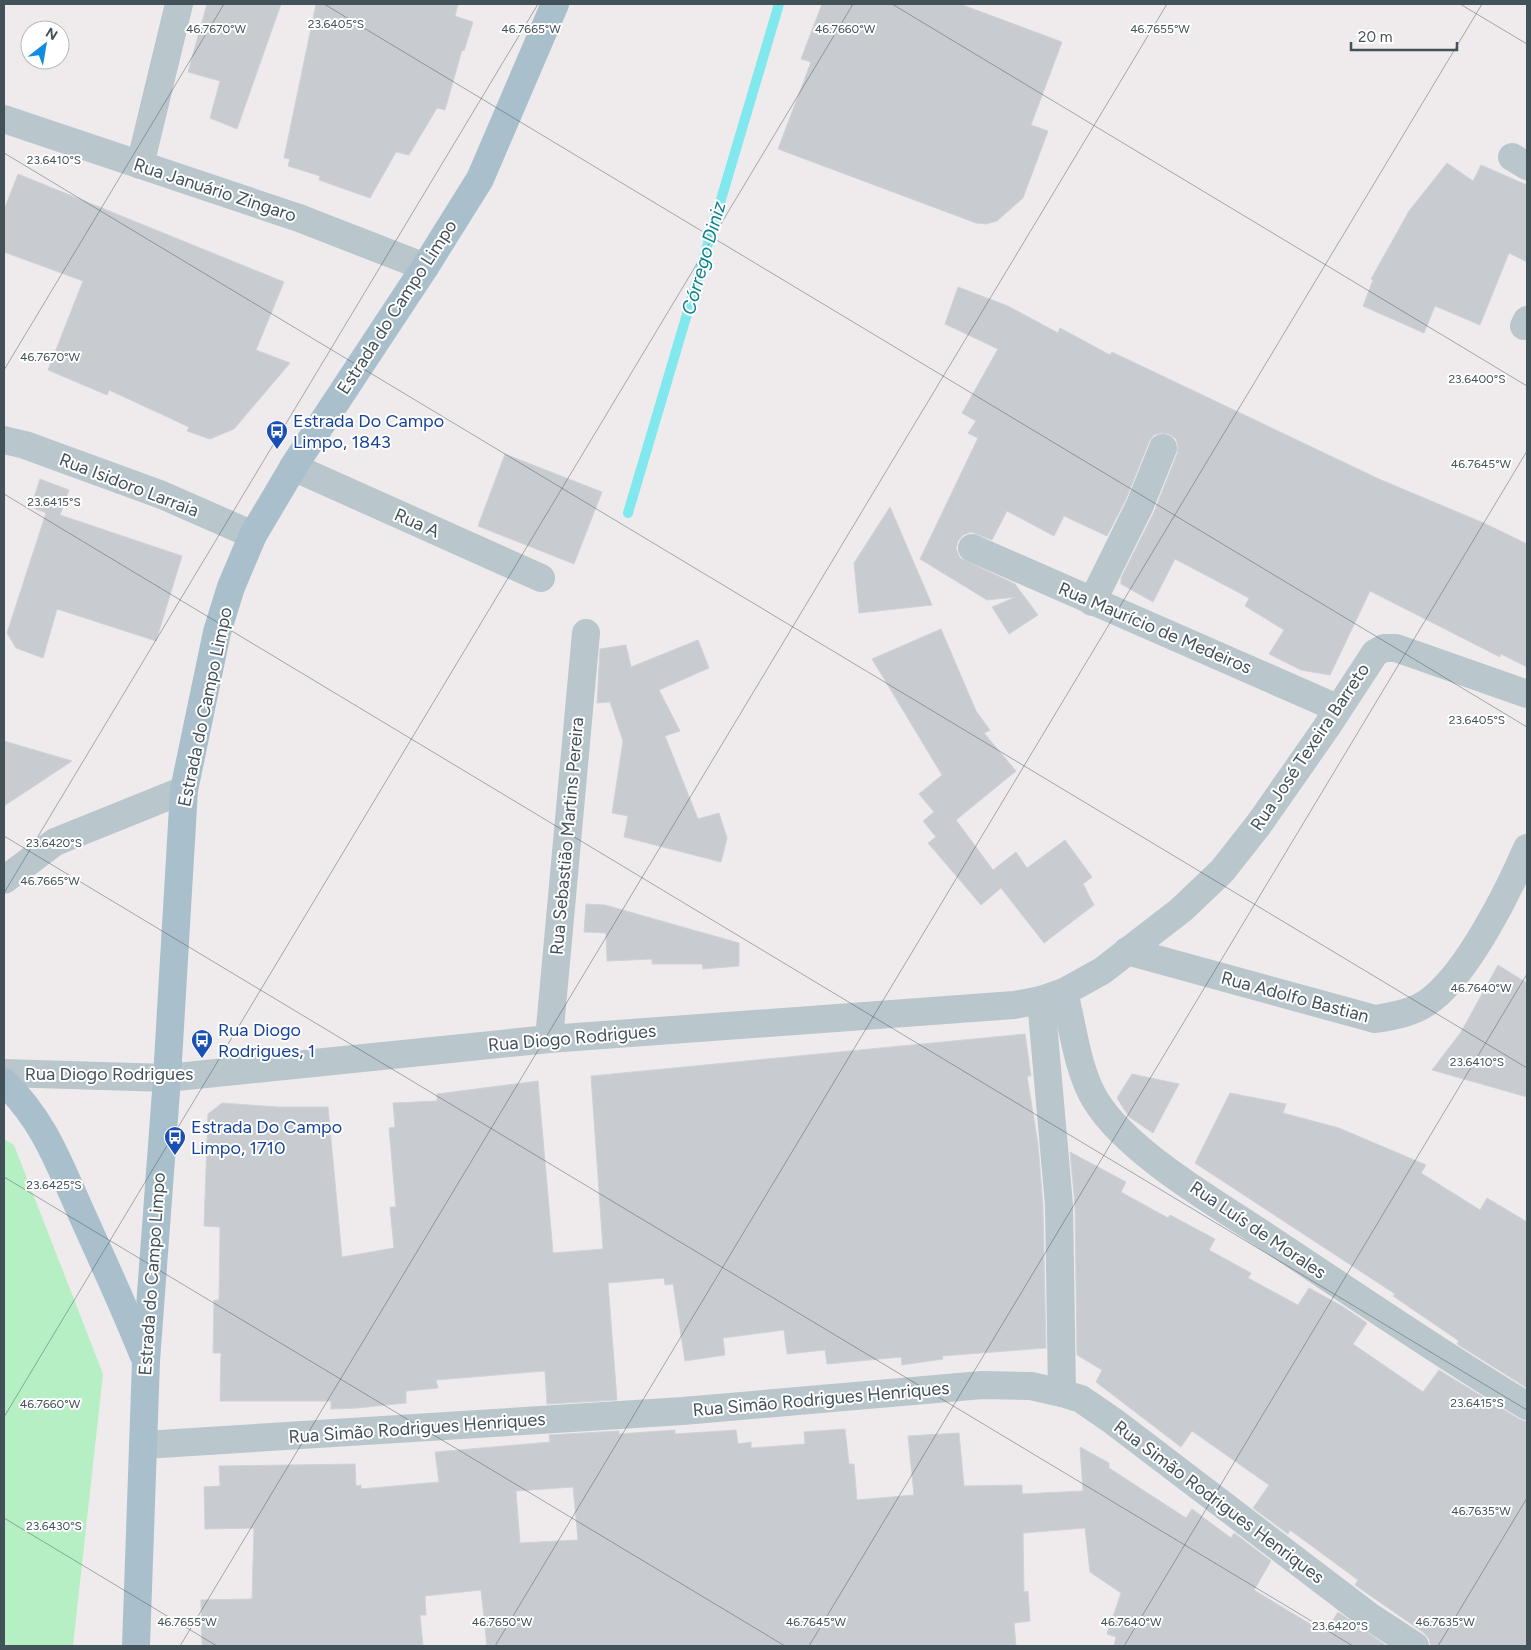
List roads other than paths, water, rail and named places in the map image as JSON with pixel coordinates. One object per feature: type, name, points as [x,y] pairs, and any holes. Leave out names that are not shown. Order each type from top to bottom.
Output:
[{"type":"main road","name":"Estrada do Campo Limpo","points":[[136,1646],[146,1360],[167,1078],[184,790],[217,632],[230,587],[253,535],[293,467],[480,179],[548,10]]},
{"type":"main road","points":[[4,1082],[28,1107],[59,1159],[120,1295],[146,1360]]},
{"type":"street","points":[[140,165],[179,4]]},
{"type":"street","name":"Rua Januário Zingaro","points":[[4,119],[299,218],[424,267]]},
{"type":"street","name":"Rua Isidoro Larraia","points":[[4,440],[25,445],[162,495],[253,535]]},
{"type":"street","points":[[1092,602],[1140,505],[1163,448]]},
{"type":"street","name":"Rua A","points":[[293,467],[541,578]]},
{"type":"street","name":"Rua Maurício de Medeiros","points":[[972,548],[1337,708]]},
{"type":"street","name":"Rua Sebastião Martins Pereira","points":[[549,1039],[586,632]]},
{"type":"street","name":"Rua José Texeira Barreto","points":[[1127,951],[1181,910],[1222,871],[1259,824],[1326,728],[1369,660],[1384,648],[1396,648],[1527,694]]},
{"type":"street","points":[[4,880],[55,842],[184,790]]},
{"type":"street","name":"Rua Adolfo Bastian","points":[[1127,951],[1375,1019],[1403,1014],[1431,1000],[1456,977],[1518,897],[1527,848]]},
{"type":"street","name":"Rua Diogo Rodrigues","points":[[4,1073],[167,1078],[549,1039],[1014,1005],[1053,996],[1102,971],[1127,951]]},
{"type":"street","points":[[1053,996],[1062,1393]]},
{"type":"street","name":"Rua Luís de Morales","points":[[1053,996],[1096,1101],[1121,1131],[1168,1171],[1472,1373],[1527,1406]]},
{"type":"street","name":"Rua Simão Rodrigues Henriques","points":[[144,1445],[683,1411],[982,1385],[1031,1386],[1062,1393],[1081,1400],[1113,1421],[1369,1616],[1415,1646]]},
{"type":"waterway","name":"Córrego Diniz","points":[[628,513],[779,4]]},
{"type":"place","name":"Estrada Do Campo Limpo, 1843","points":[[277,450]]},
{"type":"place","name":"Rua Diogo Rodrigues, 1","points":[[202,1059]]},
{"type":"place","name":"Estrada Do Campo Limpo, 1710","points":[[175,1156]]}]
